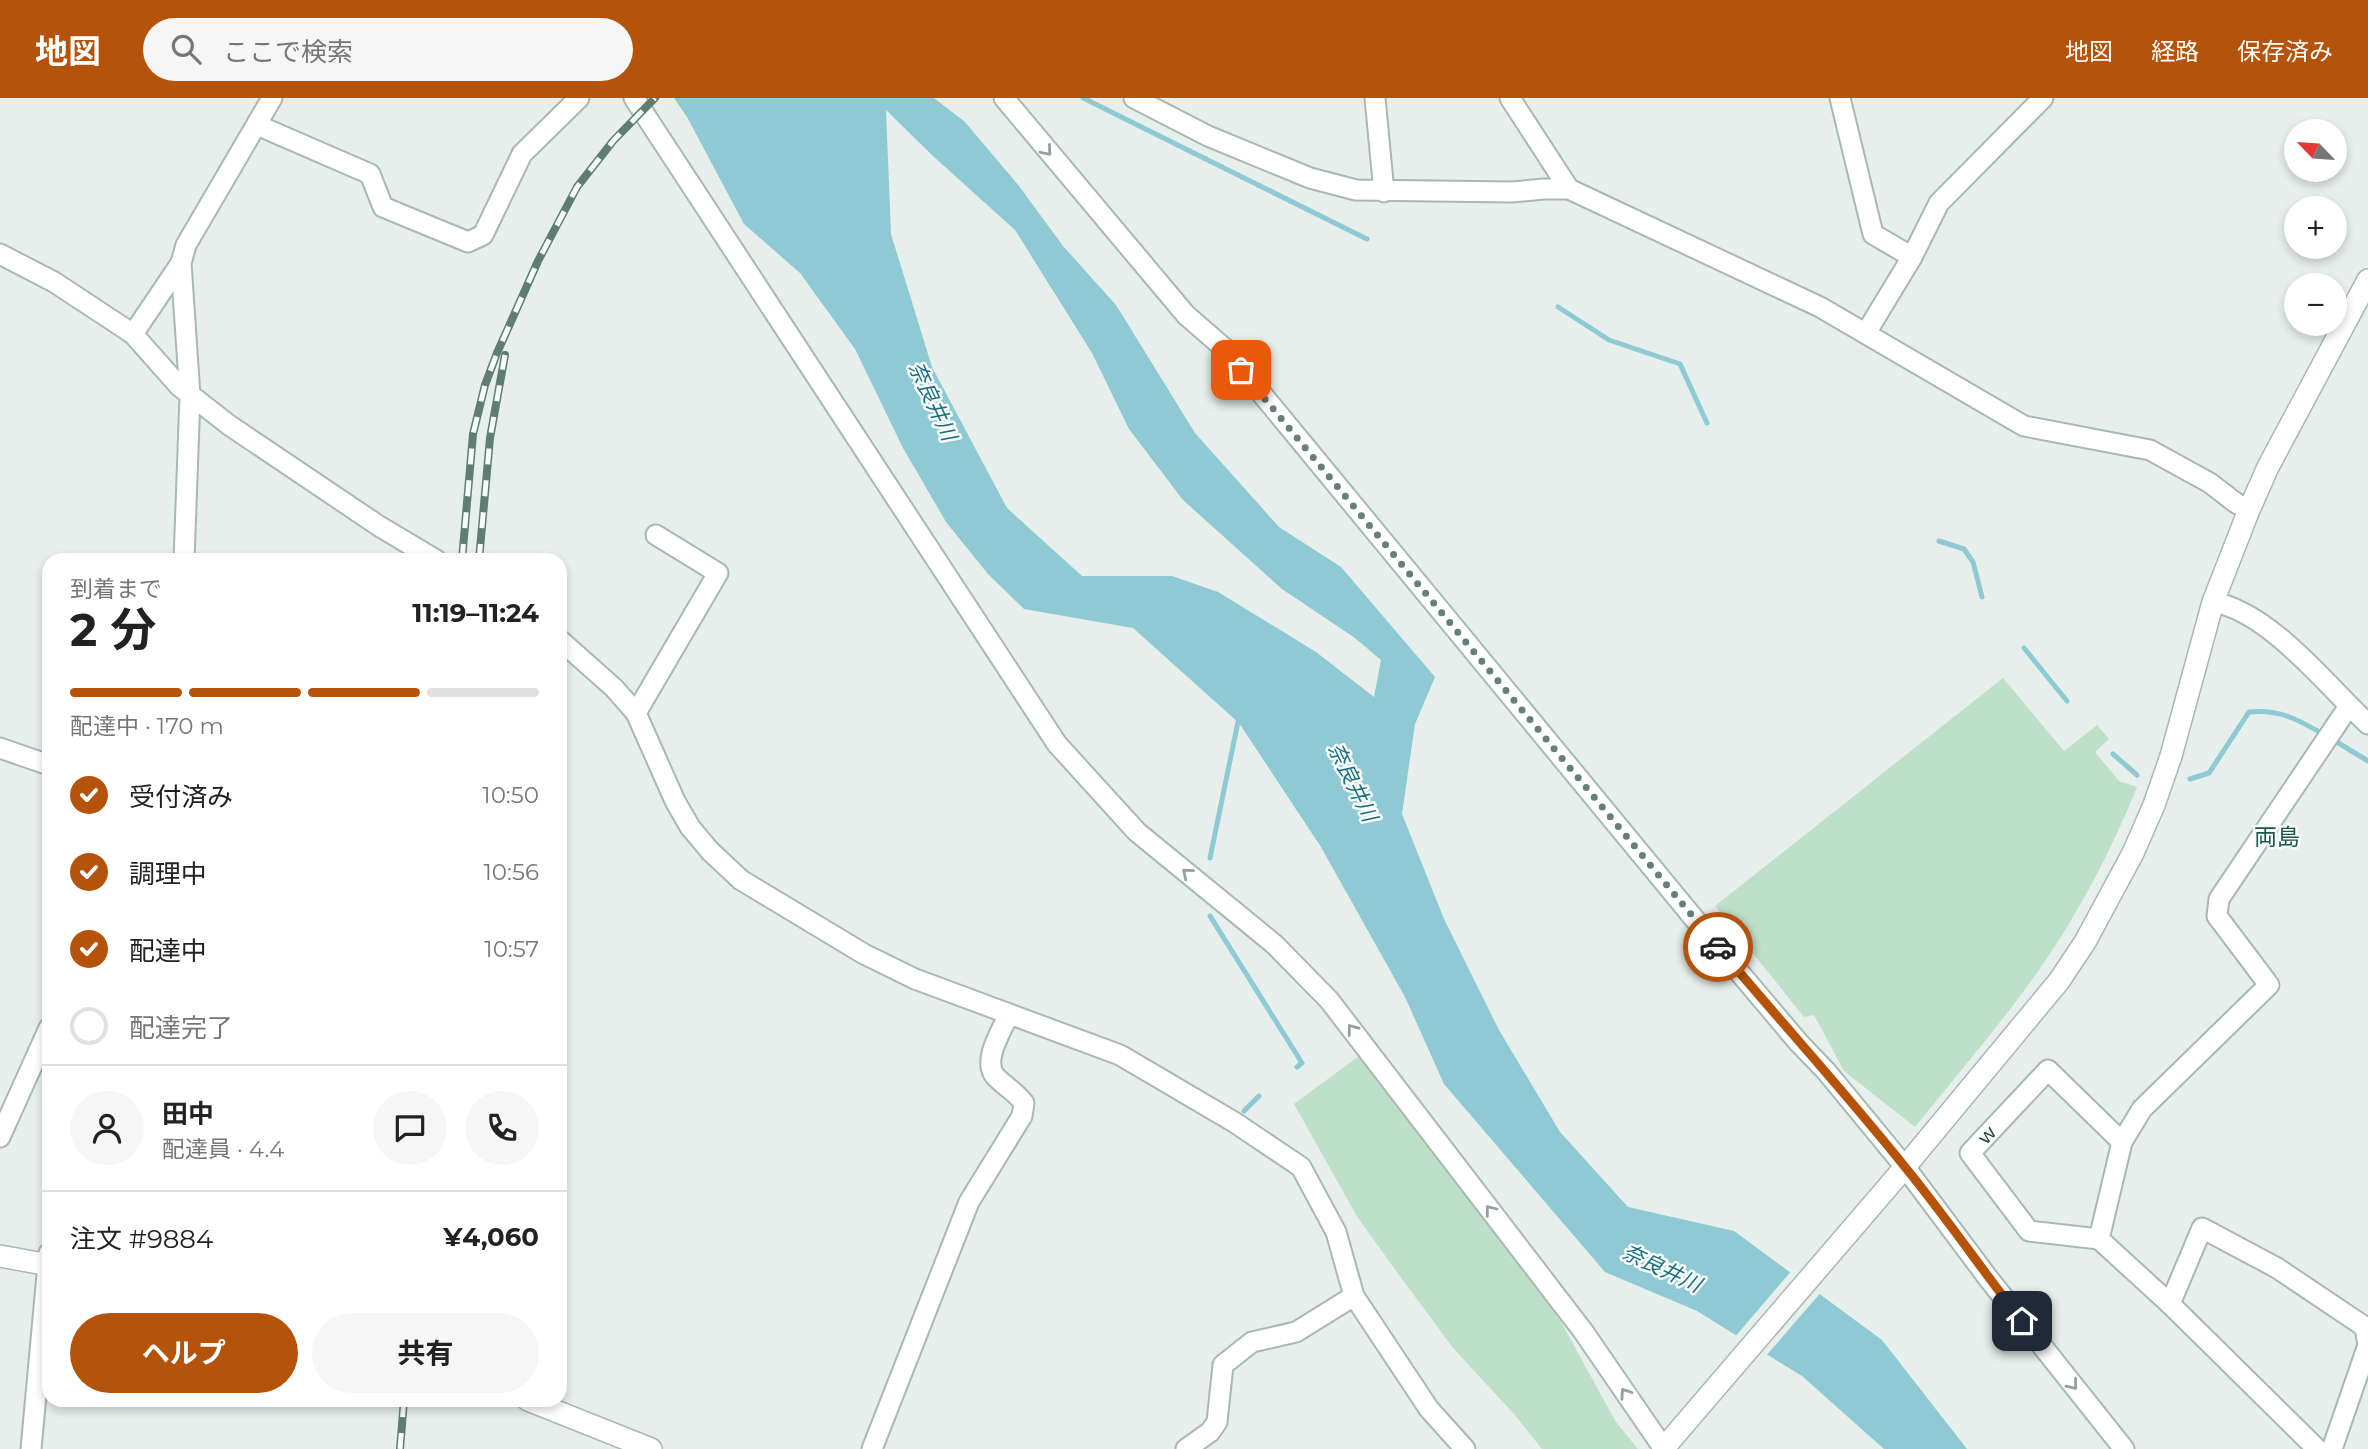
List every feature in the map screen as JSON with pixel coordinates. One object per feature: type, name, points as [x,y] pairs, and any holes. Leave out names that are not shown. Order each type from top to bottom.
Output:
[{"type":"street","points":[[184,553],[190,396],[181,263],[186,244],[272,98]]},
{"type":"street","points":[[257,125],[370,174],[383,207],[468,242],[483,235],[522,154],[579,98]]},
{"type":"street","points":[[634,98],[1057,744],[1137,832],[1274,944],[1329,1000],[1583,1331],[1664,1447],[1901,1171],[2059,981],[2085,942],[2110,898],[2154,804],[2171,756],[2213,602],[2249,510],[2268,467],[2368,280]]},
{"type":"street","points":[[1004,98],[1186,315],[1224,348],[1698,922],[1799,1043],[1826,1071],[1901,1171],[2124,1449]]},
{"type":"street","points":[[1134,98],[1208,136],[1310,178],[1356,190],[1569,190],[1820,307],[2024,426],[2150,450],[2210,483],[2249,510]]},
{"type":"street","points":[[1375,98],[1384,192]]},
{"type":"street","points":[[1510,98],[1569,190]]},
{"type":"street","points":[[1866,334],[1912,257],[1939,204],[2043,98]]},
{"type":"street","points":[[1846,100],[1873,234],[1912,257]]},
{"type":"street","points":[[0,254],[54,282],[133,334],[190,396],[379,526],[424,553]]},
{"type":"street","points":[[133,334],[181,263]]},
{"type":"street","points":[[636,713],[718,573],[656,536]]},
{"type":"street","points":[[2213,602],[2225,604],[2273,631],[2368,724]]},
{"type":"street","points":[[567,646],[614,688],[636,713],[675,801],[690,827],[710,851],[741,880],[864,954],[915,979],[1120,1055],[1234,1122],[1301,1167],[1336,1232],[1354,1296],[1429,1409],[1465,1449]]},
{"type":"street","points":[[2317,1449],[2170,1304],[2099,1239],[2122,1142],[2142,1109],[2269,985],[2217,916],[2220,899],[2349,706]]},
{"type":"street","points":[[0,748],[42,763]]},
{"type":"street","points":[[872,1449],[969,1202],[1022,1115],[1024,1103],[996,1078],[991,1069],[990,1059],[1009,1014]]},
{"type":"street","points":[[0,1137],[42,1044]]},
{"type":"street","name":"ｗ","points":[[2099,1239],[2029,1231],[1970,1153],[2048,1070],[2122,1142]]},
{"type":"street","points":[[2170,1304],[2202,1228],[2277,1268],[2365,1327],[2368,1345],[2332,1449]]},
{"type":"street","points":[[0,1256],[42,1260]]},
{"type":"street","points":[[1186,1449],[1210,1432],[1217,1422],[1223,1365],[1252,1342],[1296,1332],[1354,1296]]},
{"type":"street","points":[[31,1449],[42,1334]]},
{"type":"street","points":[[546,1407],[651,1449]]},
{"type":"green space","points":[[2003,678],[2064,751],[2097,725],[2109,739],[2095,752],[2119,781],[2137,787],[2101,865],[2059,940],[2008,1012],[1915,1127],[1844,1071],[1814,1015],[1804,1017],[1715,906]]},
{"type":"green space","points":[[1363,1053],[1561,1322],[1616,1422],[1638,1449],[1542,1449],[1514,1414],[1453,1348],[1358,1218],[1294,1104]]},
{"type":"water","name":"奈良井川","points":[[674,98],[934,98],[965,122],[1019,186],[1063,246],[1116,305],[1195,433],[1279,527],[1341,567],[1435,677],[1415,724],[1402,814],[1444,919],[1499,1030],[1560,1132],[1628,1207],[1734,1231],[1882,1340],[1967,1449],[1884,1449],[1802,1376],[1697,1311],[1605,1272],[1444,1084],[1405,997],[1321,847],[1239,723],[1133,628],[1024,609],[988,574],[946,522],[903,448],[855,349],[800,273],[744,224],[687,117]],"holes":[[[886,110],[1015,230],[1092,353],[1129,429],[1183,500],[1282,589],[1355,638],[1381,660],[1374,697],[1316,652],[1218,592],[1172,576],[1082,576],[1007,508],[932,367],[891,234]]]},
{"type":"pier","points":[[1793,1269],[1823,1290],[1765,1357],[1734,1338]]},
{"type":"waterway","points":[[1083,98],[1367,239]]},
{"type":"waterway","points":[[1558,307],[1609,340],[1680,364],[1707,423]]},
{"type":"waterway","points":[[1939,541],[1964,549],[1973,562],[1982,597]]},
{"type":"waterway","points":[[2024,648],[2067,701]]},
{"type":"waterway","points":[[2190,779],[2209,773],[2249,712],[2270,712],[2288,716],[2323,734]]},
{"type":"waterway","points":[[1210,858],[1239,717]]},
{"type":"waterway","points":[[2332,739],[2368,761]]},
{"type":"waterway","points":[[2113,754],[2137,775]]},
{"type":"waterway","points":[[1210,916],[1302,1063],[1297,1067]]},
{"type":"waterway","points":[[1244,1111],[1259,1096]]},
{"type":"railway","points":[[463,553],[473,434],[485,385],[497,353],[538,261],[577,187],[613,141],[655,98]]},
{"type":"railway","points":[[480,553],[490,438],[505,355]]},
{"type":"railway","points":[[400,1449],[403,1407]]},
{"type":"way so far","points":[[1241,370],[1718,947]]},
{"type":"district","name":"両島","points":[[2277,837]]},
{"type":"route","points":[[1718,947],[1905,1167],[2022,1321]]}]
